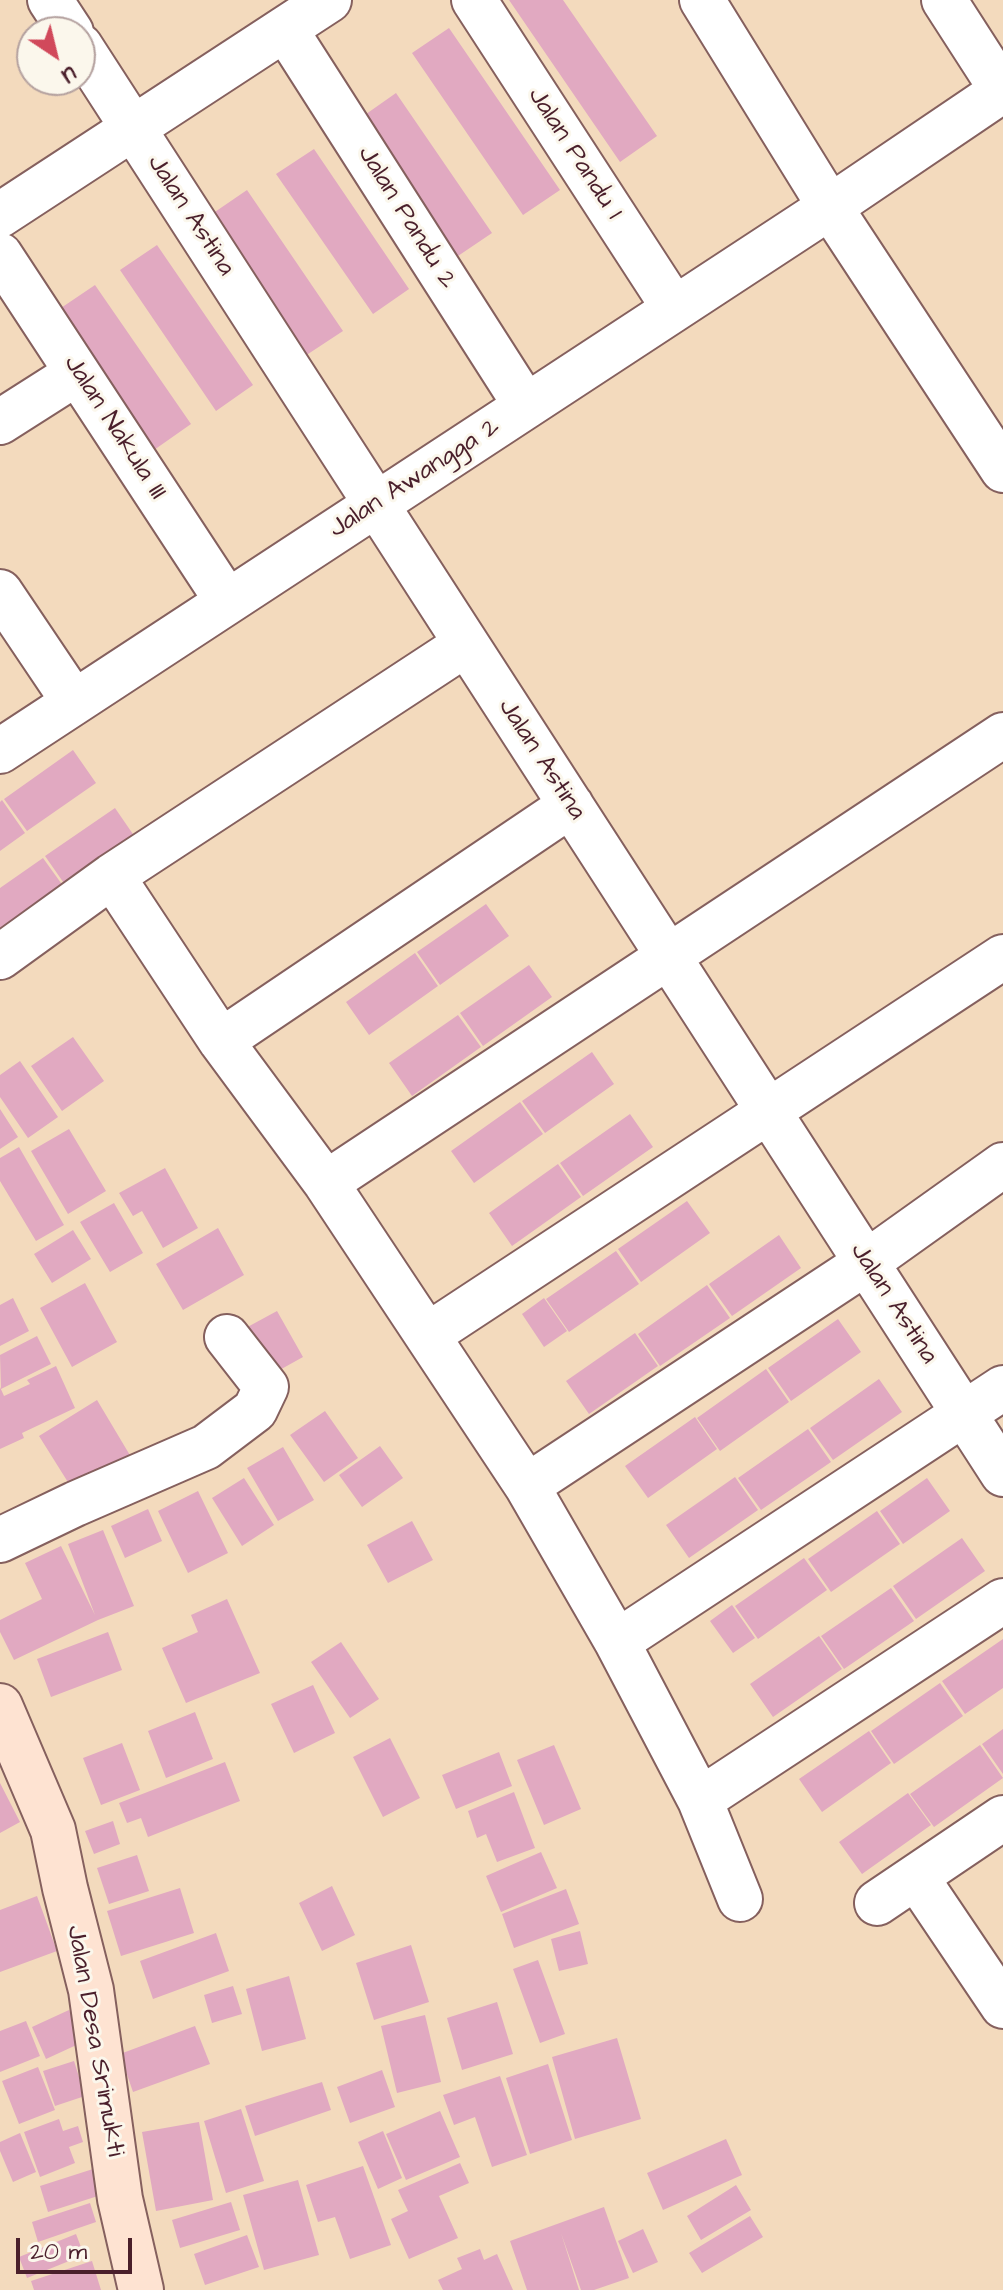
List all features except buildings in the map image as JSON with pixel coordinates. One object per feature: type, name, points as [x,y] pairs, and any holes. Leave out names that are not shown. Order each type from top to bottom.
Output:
[{"type":"street","points":[[0,215],[329,0]]},
{"type":"street","name":"Jalan Pandu 1","points":[[474,0],[674,308]]},
{"type":"street","points":[[702,0],[830,207],[1003,470]]},
{"type":"street","points":[[944,0],[1003,90]]},
{"type":"street","name":"Jalan Pandu 2","points":[[285,29],[526,406]]},
{"type":"street","name":"Jalan Astina","points":[[96,71],[1003,1474]]},
{"type":"street","name":"Jalan Awangga 2","points":[[0,751],[830,207],[1003,90]]},
{"type":"street","name":"Jalan Nakula III","points":[[0,255],[227,601]]},
{"type":"street","points":[[0,422],[77,373]]},
{"type":"street","points":[[0,592],[74,702]]},
{"type":"street","points":[[0,957],[112,876],[466,644]]},
{"type":"street","points":[[326,1183],[1003,735]]},
{"type":"street","points":[[221,1041],[571,805]]},
{"type":"street","points":[[112,876],[221,1041],[326,1183],[527,1486],[617,1642],[700,1800],[740,1899]]},
{"type":"street","points":[[428,1335],[1003,957]]},
{"type":"street","points":[[527,1486],[867,1262],[1003,1165]]},
{"type":"street","points":[[0,1540],[206,1447],[255,1410],[266,1387],[227,1337]]},
{"type":"street","points":[[617,1642],[1003,1388]]},
{"type":"street","points":[[700,1800],[1003,1601]]},
{"type":"street","name":"Jalan Desa Srimukti","points":[[0,1706],[53,1830],[91,1990],[120,2199],[141,2290]]},
{"type":"street","points":[[877,1903],[1003,1818]]},
{"type":"street","points":[[916,1877],[1003,2006]]}]
